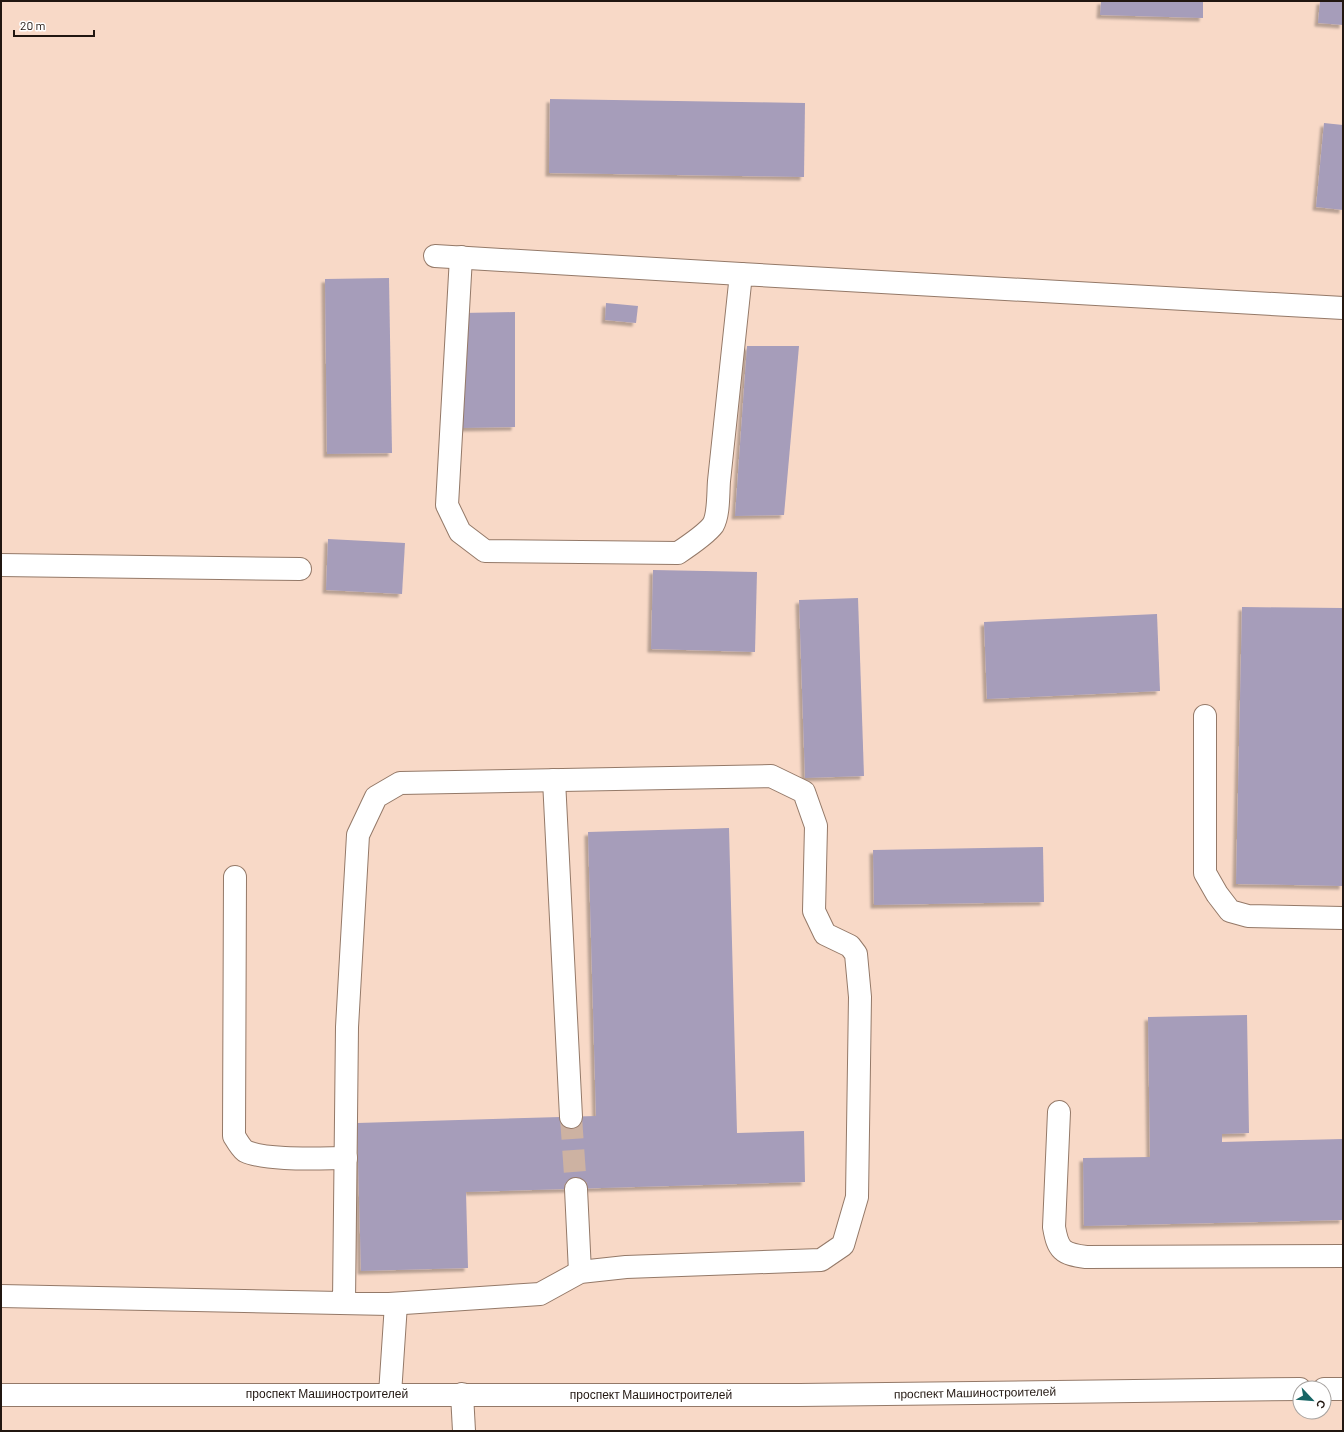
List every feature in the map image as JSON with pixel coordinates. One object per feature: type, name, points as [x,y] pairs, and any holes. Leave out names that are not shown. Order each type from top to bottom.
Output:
[{"type":"main road","points":[[435,256],[1343,308]]},
{"type":"main road","points":[[461,257],[446,505],[460,532],[485,551],[678,553],[695,541],[713,525],[717,510],[741,274]]},
{"type":"main road","points":[[1,565],[300,569]]},
{"type":"main road","points":[[1205,716],[1205,873],[1217,894],[1230,911],[1248,916],[1343,918]]},
{"type":"main road","points":[[1,1296],[396,1304],[540,1294],[580,1272],[626,1268],[821,1260],[843,1245],[856,1197],[860,997],[856,954],[850,946],[825,934],[814,911],[816,826],[804,792],[771,776],[400,783],[376,797],[358,835],[347,1027],[344,1302]]},
{"type":"main road","points":[[554,780],[570,1117]]},
{"type":"main road","points":[[235,877],[234,1136],[244,1150],[254,1154],[276,1157],[346,1158]]},
{"type":"main road","points":[[1059,1112],[1054,1227],[1057,1242],[1063,1250],[1072,1255],[1086,1257],[1343,1256]]},
{"type":"main road","points":[[576,1189],[580,1272]]},
{"type":"main road","points":[[390,1394],[396,1304]]},
{"type":"main road","name":"проспект Машиностроителей","points":[[1,1395],[799,1395],[1292,1389]]},
{"type":"main road","points":[[1332,1389],[1343,1389]]},
{"type":"main road","points":[[462,1394],[464,1431]]},
{"type":"building","points":[[1101,1],[1203,1],[1203,18],[1100,15]]},
{"type":"building","points":[[1320,1],[1343,1],[1343,25],[1318,23]]},
{"type":"building","points":[[550,99],[805,103],[804,177],[549,173]]},
{"type":"building","points":[[1324,123],[1343,125],[1343,210],[1316,207]]},
{"type":"building","points":[[389,278],[392,453],[327,454],[325,279]]},
{"type":"building","points":[[606,303],[638,306],[636,323],[605,320]]},
{"type":"building","points":[[515,312],[515,427],[461,428],[461,313]]},
{"type":"building","points":[[747,346],[799,346],[784,515],[735,516]]},
{"type":"building","points":[[328,539],[405,543],[402,594],[326,590]]},
{"type":"building","points":[[653,570],[757,572],[755,652],[651,649]]},
{"type":"building","points":[[858,598],[864,776],[805,778],[799,600]]},
{"type":"building","points":[[1242,607],[1343,608],[1343,886],[1236,884]]},
{"type":"building","points":[[1157,614],[1160,691],[987,699],[984,622]]},
{"type":"building","points":[[729,828],[737,1133],[804,1131],[805,1182],[466,1192],[468,1268],[361,1271],[357,1123],[596,1116],[588,832]]},
{"type":"building","points":[[1043,847],[1044,902],[874,905],[873,850]]},
{"type":"building","points":[[1247,1015],[1249,1133],[1222,1134],[1222,1142],[1343,1139],[1343,1220],[1084,1226],[1083,1158],[1150,1157],[1148,1017]]},
{"type":"tunnel","points":[[571,1117],[576,1189]]}]
